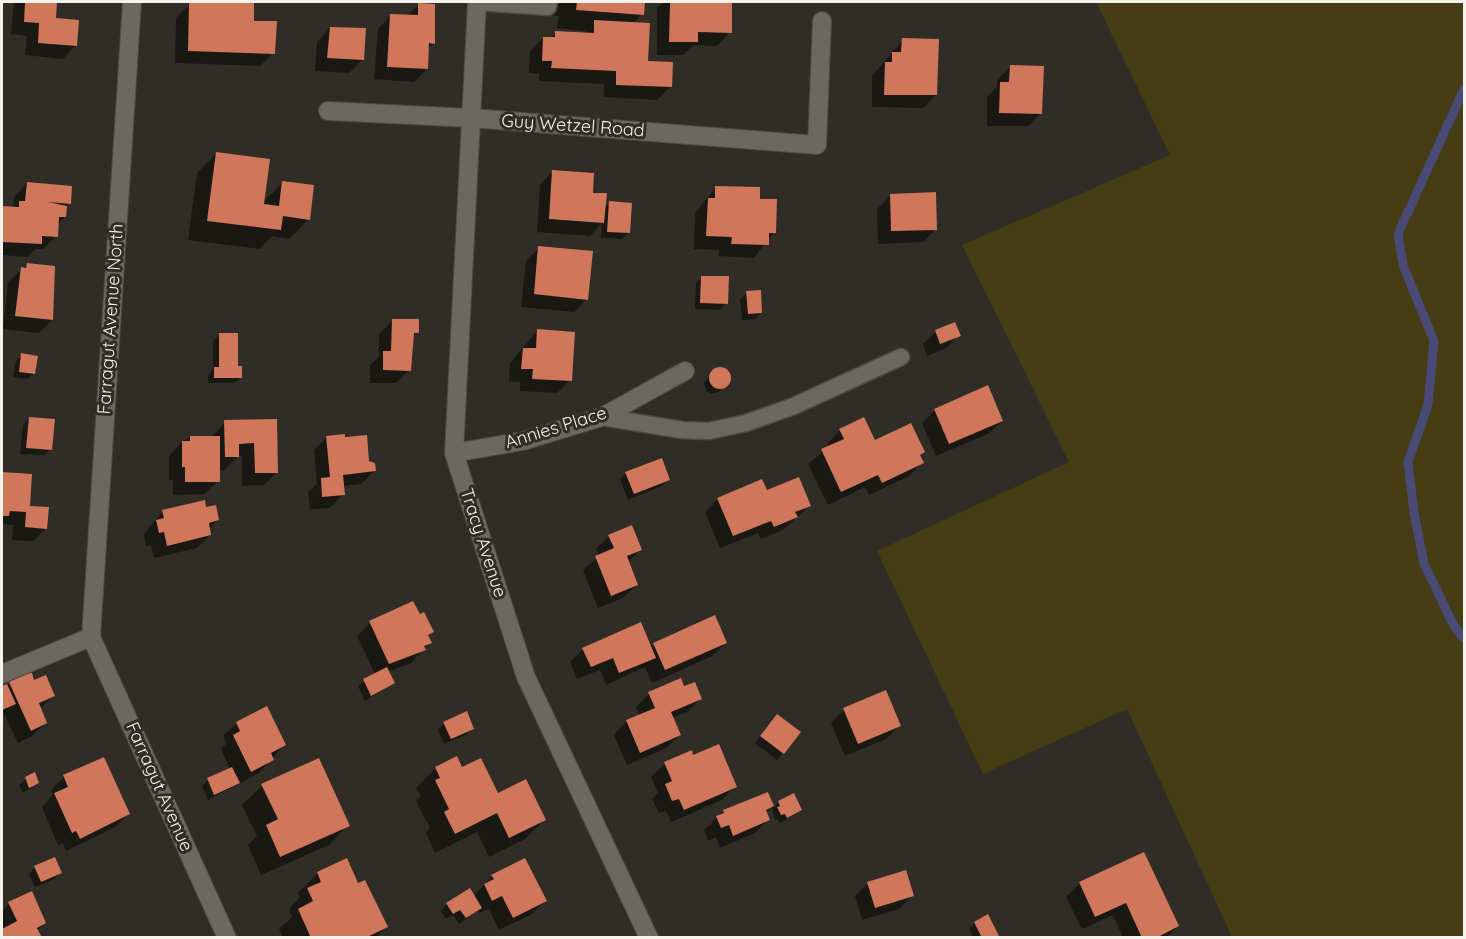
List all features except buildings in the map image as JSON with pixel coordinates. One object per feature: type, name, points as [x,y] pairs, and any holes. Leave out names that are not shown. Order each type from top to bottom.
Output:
[{"type":"street","name":"Farragut Avenue North","points":[[91,637],[132,2]]},
{"type":"street","name":"Tracy Avenue","points":[[477,2],[454,453],[526,677],[649,938]]},
{"type":"street","name":"Guy Wetzel Road","points":[[328,111],[471,118],[818,144],[822,21]]},
{"type":"street","name":"Annies Place","points":[[454,453],[523,441],[602,417],[685,371]]},
{"type":"street","points":[[2,674],[91,637]]},
{"type":"street","name":"Farragut Avenue","points":[[91,637],[227,938]]},
{"type":"lane","points":[[477,2],[548,7],[549,2]]},
{"type":"lane","points":[[602,417],[682,430],[708,431],[746,423],[794,406],[901,357]]},
{"type":"shaded area","points":[[1096,2],[1464,2],[1464,937],[1232,937],[1127,709],[983,774],[877,551],[1069,462],[962,245],[1170,155]]},
{"type":"waterway","points":[[1464,89],[1398,234],[1403,265],[1434,341],[1428,405],[1408,462],[1414,512],[1424,564],[1454,626],[1464,638]]}]
